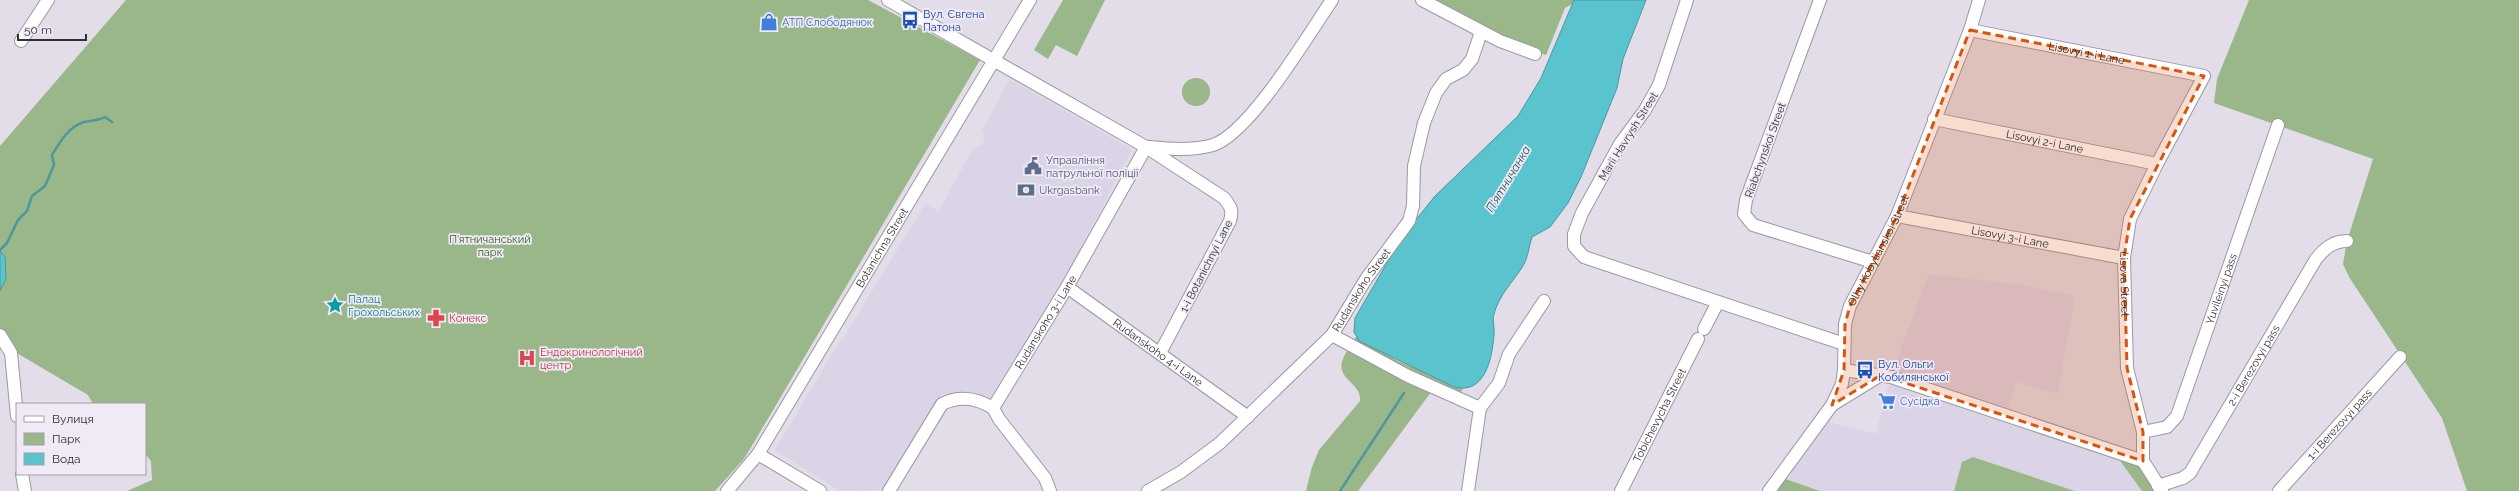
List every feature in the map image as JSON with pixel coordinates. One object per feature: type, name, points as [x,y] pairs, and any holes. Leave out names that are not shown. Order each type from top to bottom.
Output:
[{"type":"street","name":"1-i Botanichnyi Lane","points":[[888,0],[996,60],[1146,147],[1224,198],[1231,206],[1232,213],[1160,354]]},
{"type":"street","name":"Botanichna Street","points":[[727,491],[758,454],[996,60],[1030,0]]},
{"type":"street","name":"1-i Botanichnyi Lane","points":[[1146,147],[1179,150],[1213,145],[1238,130],[1258,106],[1332,0]]},
{"type":"street","points":[[1422,0],[1481,32],[1535,54]]},
{"type":"street","name":"Marii Havrysh Street","points":[[1687,0],[1659,85],[1645,110],[1620,144],[1582,213],[1574,234],[1574,246],[1584,257],[1718,302]]},
{"type":"street","name":"Riabchynskoi Street","points":[[1820,0],[1746,200],[1744,214],[1753,225],[1873,262]]},
{"type":"street","name":"Olhy Kobylianskoi Street","points":[[1769,491],[1832,405],[1842,384],[1844,370],[1844,344],[1850,306],[1897,216],[1970,30],[1979,0]]},
{"type":"street","points":[[21,40],[44,2]]},
{"type":"street","name":"Lisovyi 1-i Lane","points":[[1970,30],[2204,76]]},
{"type":"street","name":"Rudanskoho Street","points":[[1148,491],[1198,460],[1248,417],[1332,335],[1366,279],[1409,221],[1413,206],[1414,166],[1424,123],[1436,92],[1446,79],[1463,70],[1472,59],[1479,44],[1481,32]]},
{"type":"street","name":"Lisova Street","points":[[2143,461],[2143,432],[2127,368],[2124,258],[2130,219],[2156,164],[2204,76]]},
{"type":"street","name":"Lisovyi 2-i Lane","points":[[1934,119],[2156,164]]},
{"type":"street","name":"Yuvileinyi pass","points":[[2143,432],[2167,427],[2177,416],[2278,125]]},
{"type":"street","name":"Rudanskoho 3-i Lane","points":[[993,408],[1067,287],[1146,147]]},
{"type":"street","name":"Lisovyi 3-i Lane","points":[[1897,216],[2124,258]]},
{"type":"street","name":"2-i Berezovyi pass","points":[[2160,488],[2183,478],[2190,473],[2316,259],[2324,249],[2340,241],[2346,241]]},
{"type":"street","name":"Rudanskoho 4-i Lane","points":[[1067,287],[1248,417]]},
{"type":"street","points":[[1468,491],[1480,408],[1499,383],[1509,354],[1544,301]]},
{"type":"street","points":[[1718,302],[1844,344]]},
{"type":"street","name":"Tobichevycha Street","points":[[1621,491],[1718,302]]},
{"type":"street","points":[[0,335],[11,353],[16,406]]},
{"type":"street","points":[[1332,335],[1408,376],[1480,408]]},
{"type":"street","name":"1-i Berezovyi pass","points":[[2279,491],[2400,357]]},
{"type":"street","points":[[1844,370],[1881,375],[2143,461],[2160,488]]},
{"type":"street","points":[[1832,405],[1881,375]]},
{"type":"street","points":[[889,491],[942,404],[952,399],[970,398],[993,408],[999,419],[1045,478],[1050,491]]},
{"type":"street","points":[[758,454],[820,491]]},
{"type":"street","points":[[22,475],[25,491]]},
{"type":"highlighted area","points":[[1970,30],[2204,76],[2130,219],[2124,258],[2127,368],[2143,432],[2143,461],[1881,375],[1832,405],[1844,370],[1845,324],[1850,306],[1897,216]]},
{"type":"shaded area","points":[[1010,79],[1129,148],[1131,151],[1076,258],[993,397],[968,393],[942,394],[884,490],[840,491],[775,450],[840,340],[842,341],[925,204],[939,211],[973,148],[981,146],[985,138],[982,130]]},
{"type":"shaded area","points":[[1929,274],[2025,285],[2075,296],[2058,394],[2016,382],[2008,408],[1899,374],[1900,367],[1898,356]]},
{"type":"shaded area","points":[[1889,382],[2118,458],[2142,491],[2075,491],[1974,457],[1962,462],[1954,491],[1821,491],[1784,478],[1817,433],[1828,422],[1876,434]]},
{"type":"green space","name":"П'ятничанський парк","points":[[126,0],[868,0],[980,60],[750,449],[743,460],[715,491],[127,491],[152,480],[151,461],[146,455],[146,403],[92,403],[88,395],[10,349],[0,335],[0,146]]},
{"type":"green space","points":[[1063,0],[1105,0],[1077,56],[1056,45],[1048,59],[1034,50]]},
{"type":"green space","points":[[1435,0],[1575,0],[1574,3],[1565,8],[1546,55],[1502,38]]},
{"type":"green space","points":[[2249,0],[2519,0],[2519,491],[2467,491],[2442,418],[2349,277],[2343,264],[2347,241],[2373,159],[2214,103],[2217,79]]},
{"type":"green space","points":[[1196,78],[1206,82],[1210,92],[1206,102],[1196,106],[1186,102],[1182,92],[1186,82]]},
{"type":"green space","points":[[1356,337],[1398,361],[1463,389],[1457,398],[1434,388],[1358,491],[1306,491],[1312,467],[1319,450],[1360,401],[1360,395],[1343,373],[1341,368],[1344,356]]},
{"type":"green space","points":[[1973,457],[2075,491],[1954,491],[1962,462]]},
{"type":"green space","points":[[2118,458],[2142,467],[2157,491],[2142,491]]},
{"type":"green space","points":[[1780,477],[1820,491],[1769,491]]},
{"type":"water","points":[[1574,0],[1646,0],[1623,59],[1617,88],[1581,177],[1568,203],[1550,227],[1532,237],[1525,263],[1496,307],[1493,316],[1493,344],[1489,364],[1485,373],[1473,386],[1465,388],[1454,387],[1359,341],[1354,332],[1355,318],[1402,237],[1435,196],[1518,116],[1541,78]]},
{"type":"water","points":[[0,251],[5,257],[6,279],[0,291]]},
{"type":"waterway","points":[[0,250],[7,243],[18,220],[27,211],[32,196],[45,186],[54,165],[52,155],[69,131],[78,124],[105,117],[112,122]]},
{"type":"waterway","name":"П'ятничанка","points":[[1340,491],[1404,393]]},
{"type":"place","name":"Вул. Євгена Патона","points":[[910,20]]},
{"type":"place","name":"АТП Слободянюк","points":[[769,22]]},
{"type":"place","name":"Управління патрульної поліції","points":[[1033,166]]},
{"type":"place","name":"Ukrgasbank","points":[[1026,190]]},
{"type":"place","name":"Палац Грохольських","points":[[335,305]]},
{"type":"place","name":"Конекс","points":[[436,318]]},
{"type":"place","name":"Ендокринологічний центр","points":[[527,358]]},
{"type":"place","name":"Вул. Ольги Кобилянської","points":[[1865,370]]},
{"type":"place","name":"Сусідка","points":[[1887,401]]}]
